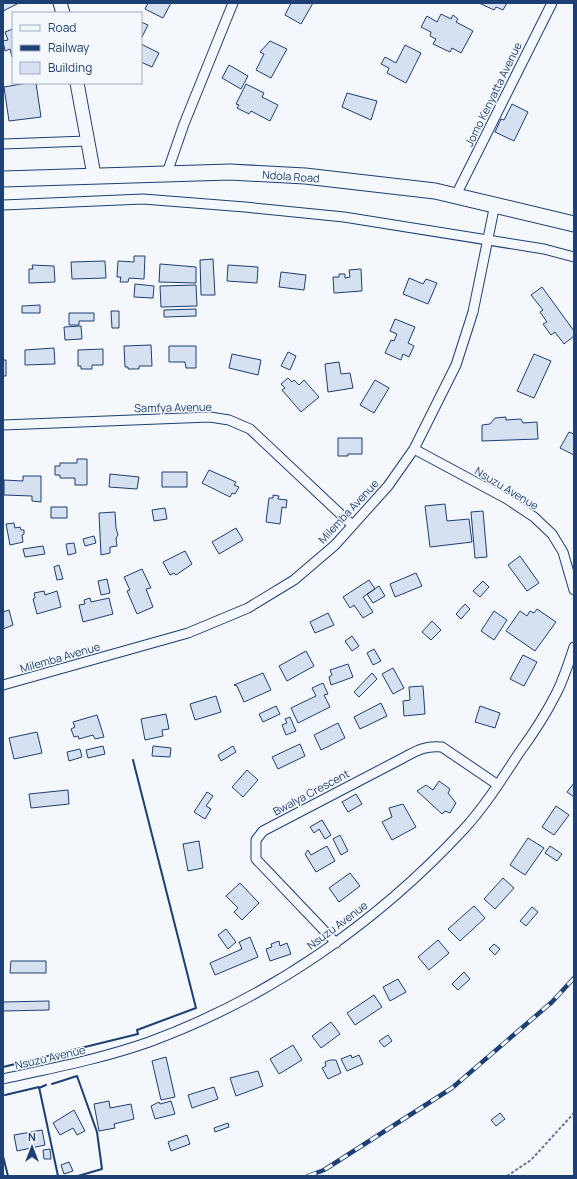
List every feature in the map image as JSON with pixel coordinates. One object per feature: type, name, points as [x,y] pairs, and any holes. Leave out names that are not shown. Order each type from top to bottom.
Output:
[{"type":"main road","name":"Ndola Road","points":[[3,179],[230,172],[306,176],[435,190],[574,224]]},
{"type":"street","points":[[167,173],[184,124],[233,3]]},
{"type":"street","name":"Jomo Kenyatta Avenue","points":[[456,195],[552,3]]},
{"type":"street","points":[[77,84],[94,175]]},
{"type":"street","points":[[3,144],[87,141]]},
{"type":"street","points":[[3,205],[143,200],[344,217],[488,239],[544,249],[574,257]]},
{"type":"street","name":"Milemba Avenue","points":[[3,685],[188,633],[248,608],[294,580],[335,545],[388,486],[414,449],[456,365],[473,312],[494,204]]},
{"type":"street","name":"Samfya Avenue","points":[[3,425],[210,417],[229,420],[250,429],[352,525]]},
{"type":"street","name":"Nsuzu Avenue","points":[[414,449],[506,499],[534,517],[552,534],[563,552],[574,590]]},
{"type":"street","name":"Nsuzu Avenue","points":[[3,1080],[102,1057],[195,1023],[245,998],[336,943],[424,870],[465,828],[498,785],[558,692],[574,647]]},
{"type":"street","name":"Bwalya Crescent","points":[[336,943],[256,859],[256,840],[263,831],[428,746],[442,747],[498,785]]},
{"type":"path","points":[[507,1176],[532,1160],[574,1113]]},
{"type":"building","points":[[3,3],[19,3],[3,11]]},
{"type":"building","points":[[148,3],[171,3],[163,18],[145,9]]},
{"type":"building","points":[[291,3],[313,3],[301,24],[285,15]]},
{"type":"building","points":[[479,3],[507,3],[503,10],[496,7],[494,10]]},
{"type":"building","points":[[441,14],[451,19],[453,15],[458,19],[456,22],[473,31],[461,53],[452,48],[450,52],[433,44],[436,39],[430,36],[431,32],[421,27],[427,16],[437,22]]},
{"type":"building","points":[[142,22],[148,25],[142,37]]},
{"type":"building","points":[[12,29],[12,57],[10,49],[5,51],[3,41],[8,40],[5,32]]},
{"type":"building","points":[[270,41],[287,49],[271,78],[256,70],[264,54],[260,52]]},
{"type":"building","points":[[142,44],[159,53],[152,67],[142,62]]},
{"type":"building","points":[[405,45],[421,53],[406,83],[387,73],[389,68],[381,64],[385,57],[396,63]]},
{"type":"building","points":[[229,65],[248,76],[241,89],[222,78]]},
{"type":"building","points":[[21,84],[36,84],[41,117],[9,121],[4,87]]},
{"type":"building","points":[[246,84],[264,93],[262,97],[278,105],[270,121],[251,111],[249,114],[237,108],[239,105],[236,104]]},
{"type":"building","points":[[347,93],[377,101],[371,120],[342,107]]},
{"type":"building","points":[[512,104],[528,112],[514,141],[495,132],[501,119],[504,120]]},
{"type":"building","points":[[134,256],[145,256],[144,279],[129,278],[128,282],[120,282],[121,277],[117,277],[118,261],[134,262]]},
{"type":"building","points":[[213,259],[215,295],[201,295],[200,260]]},
{"type":"building","points":[[105,261],[106,278],[72,279],[71,262]]},
{"type":"building","points":[[160,264],[196,267],[196,283],[159,282]]},
{"type":"building","points":[[32,265],[54,266],[55,282],[29,283],[29,269],[33,269]]},
{"type":"building","points":[[228,265],[258,267],[257,283],[227,281]]},
{"type":"building","points":[[361,269],[362,291],[334,293],[333,277],[339,277],[339,274],[345,274],[345,278],[350,277],[349,270]]},
{"type":"building","points":[[281,272],[306,275],[304,290],[279,287]]},
{"type":"building","points":[[409,278],[423,284],[426,279],[437,283],[428,304],[403,294]]},
{"type":"building","points":[[135,284],[154,286],[153,298],[134,297]]},
{"type":"building","points":[[196,285],[197,306],[161,307],[160,286]]},
{"type":"building","points":[[542,287],[574,331],[574,336],[564,344],[555,332],[551,335],[543,324],[547,322],[540,312],[543,310],[531,295]]},
{"type":"building","points":[[40,305],[40,313],[22,313],[22,306]]},
{"type":"building","points":[[196,309],[196,316],[164,317],[164,310]]},
{"type":"building","points":[[111,311],[119,311],[119,328],[112,328]]},
{"type":"building","points":[[69,313],[94,313],[94,321],[79,321],[79,325],[69,325]]},
{"type":"building","points":[[395,319],[415,327],[408,343],[414,346],[409,357],[403,354],[401,360],[385,353],[391,340],[394,341],[397,334],[390,331]]},
{"type":"building","points":[[81,326],[82,339],[65,340],[64,327]]},
{"type":"building","points":[[151,345],[152,366],[139,366],[139,369],[128,369],[128,367],[125,367],[124,346]]},
{"type":"building","points":[[169,346],[196,346],[196,368],[186,368],[185,362],[169,362]]},
{"type":"building","points":[[54,348],[55,364],[25,365],[25,350]]},
{"type":"building","points":[[103,349],[103,365],[92,365],[92,369],[81,369],[81,366],[78,366],[78,350]]},
{"type":"building","points":[[288,352],[296,356],[290,370],[281,366]]},
{"type":"building","points":[[232,354],[261,360],[258,375],[229,368]]},
{"type":"building","points":[[534,354],[551,361],[534,398],[517,391]]},
{"type":"building","points":[[3,360],[6,360],[6,376],[3,376]]},
{"type":"building","points":[[339,362],[341,374],[350,373],[353,388],[328,392],[325,364]]},
{"type":"building","points":[[288,378],[292,382],[294,380],[299,385],[304,380],[319,397],[301,412],[282,390],[285,388],[281,384]]},
{"type":"building","points":[[375,380],[389,388],[374,413],[360,405]]},
{"type":"building","points":[[506,417],[506,420],[521,419],[523,423],[537,422],[538,439],[482,441],[482,425],[490,424],[495,418]]},
{"type":"building","points":[[569,432],[574,434],[574,455],[560,448]]},
{"type":"building","points":[[338,438],[362,438],[362,454],[338,456]]},
{"type":"building","points":[[77,459],[87,459],[87,485],[75,485],[75,478],[60,478],[60,475],[55,475],[55,466],[60,466],[60,463],[77,463]]},
{"type":"building","points":[[209,470],[236,482],[234,485],[239,487],[235,494],[232,493],[230,497],[202,483]]},
{"type":"building","points":[[162,472],[187,472],[187,487],[162,487]]},
{"type":"building","points":[[110,474],[139,477],[137,489],[109,487]]},
{"type":"building","points":[[23,476],[41,476],[41,502],[32,501],[32,496],[4,495],[4,480],[23,481]]},
{"type":"building","points":[[273,495],[279,496],[278,499],[287,500],[286,508],[282,507],[280,524],[266,522],[269,498],[273,498]]},
{"type":"building","points":[[445,504],[447,521],[469,519],[472,542],[430,547],[425,506]]},
{"type":"building","points":[[51,507],[67,507],[67,518],[51,518]]},
{"type":"building","points":[[165,508],[167,519],[154,521],[152,510]]},
{"type":"building","points":[[483,511],[487,557],[475,558],[471,512]]},
{"type":"building","points":[[115,512],[118,535],[116,538],[117,546],[110,547],[110,553],[101,555],[99,513]]},
{"type":"building","points":[[14,523],[15,528],[20,527],[21,530],[24,530],[24,534],[22,535],[23,542],[10,545],[6,524]]},
{"type":"building","points":[[236,528],[243,540],[219,554],[212,542]]},
{"type":"building","points":[[94,536],[96,543],[85,546],[83,539]]},
{"type":"building","points":[[74,543],[76,553],[68,555],[66,544]]},
{"type":"building","points":[[43,546],[45,554],[25,557],[23,549]]},
{"type":"building","points":[[185,551],[192,564],[176,575],[174,573],[170,575],[163,562]]},
{"type":"building","points":[[520,556],[539,583],[527,591],[508,565]]},
{"type":"building","points":[[59,565],[63,579],[57,580],[54,567]]},
{"type":"building","points":[[142,569],[151,588],[146,589],[153,607],[137,614],[127,591],[130,590],[124,577]]},
{"type":"building","points":[[416,573],[422,586],[395,597],[390,584]]},
{"type":"building","points":[[107,579],[110,593],[101,595],[98,581]]},
{"type":"building","points":[[369,580],[375,589],[363,597],[373,612],[363,618],[354,605],[350,608],[343,597]]},
{"type":"building","points":[[483,581],[489,587],[480,597],[473,591]]},
{"type":"building","points":[[379,586],[385,596],[373,603],[367,594]]},
{"type":"building","points":[[44,591],[45,595],[57,591],[61,607],[37,614],[33,599],[35,598],[34,593]]},
{"type":"building","points":[[90,598],[91,602],[109,598],[113,614],[83,622],[79,605],[85,604],[84,600]]},
{"type":"building","points":[[465,604],[470,609],[461,619],[456,614]]},
{"type":"building","points":[[537,609],[556,622],[535,651],[506,631],[520,611],[527,616],[530,611],[534,613]]},
{"type":"building","points":[[9,610],[13,625],[3,629],[3,612]]},
{"type":"building","points":[[494,611],[507,620],[494,640],[481,631]]},
{"type":"building","points":[[328,613],[334,625],[315,633],[310,622]]},
{"type":"building","points":[[432,621],[441,630],[431,640],[422,632]]},
{"type":"building","points":[[352,636],[359,646],[352,651],[345,641]]},
{"type":"building","points":[[374,649],[381,661],[373,665],[367,653]]},
{"type":"building","points":[[306,651],[314,666],[287,681],[279,666]]},
{"type":"building","points":[[523,655],[537,662],[524,686],[510,679]]},
{"type":"building","points":[[348,664],[353,677],[331,685],[329,677],[332,675],[330,670]]},
{"type":"building","points":[[393,668],[404,688],[393,694],[382,674]]},
{"type":"building","points":[[263,673],[271,690],[244,702],[237,686],[234,685]]},
{"type":"building","points":[[372,673],[377,679],[359,697],[354,692]]},
{"type":"building","points":[[323,683],[328,694],[324,695],[330,707],[298,723],[291,708],[316,696],[312,688]]},
{"type":"building","points":[[423,686],[425,714],[404,716],[403,701],[410,700],[409,687]]},
{"type":"building","points":[[216,696],[221,712],[195,720],[190,704]]},
{"type":"building","points":[[381,703],[387,716],[360,729],[354,717]]},
{"type":"building","points":[[276,706],[280,714],[263,722],[259,714]]},
{"type":"building","points":[[480,706],[500,713],[495,728],[475,722]]},
{"type":"building","points":[[166,714],[169,729],[162,730],[163,736],[145,740],[141,719]]},
{"type":"building","points":[[97,715],[104,737],[95,739],[93,735],[79,739],[78,736],[74,737],[71,729],[75,727],[73,722]]},
{"type":"building","points":[[290,717],[296,731],[286,735],[282,725],[287,723],[285,719]]},
{"type":"building","points":[[338,723],[345,738],[321,750],[314,735]]},
{"type":"building","points":[[37,732],[42,753],[14,759],[9,738]]},
{"type":"building","points":[[300,744],[305,756],[278,769],[272,757]]},
{"type":"building","points":[[103,746],[105,754],[88,758],[86,750]]},
{"type":"building","points":[[153,746],[171,748],[170,757],[152,756]]},
{"type":"building","points":[[233,746],[236,752],[221,761],[218,755]]},
{"type":"building","points":[[80,749],[82,757],[69,761],[67,752]]},
{"type":"building","points":[[247,770],[258,780],[243,797],[232,787]]},
{"type":"building","points":[[439,781],[450,789],[448,793],[456,803],[450,813],[445,811],[442,814],[417,791],[426,785],[433,790]]},
{"type":"building","points":[[574,783],[574,797],[567,792]]},
{"type":"building","points":[[68,790],[69,804],[31,808],[29,794]]},
{"type":"building","points":[[207,792],[213,796],[206,806],[211,809],[205,819],[194,812]]},
{"type":"building","points":[[356,794],[362,804],[348,812],[342,802]]},
{"type":"building","points":[[403,804],[416,827],[392,840],[382,822],[392,817],[389,808]]},
{"type":"building","points":[[556,806],[569,815],[554,835],[542,827]]},
{"type":"building","points":[[322,820],[331,835],[325,839],[319,829],[314,833],[310,827]]},
{"type":"building","points":[[340,835],[348,851],[341,855],[333,839]]},
{"type":"building","points":[[528,838],[544,848],[525,875],[510,865]]},
{"type":"building","points":[[199,841],[203,868],[188,871],[183,844]]},
{"type":"building","points":[[327,846],[335,861],[316,872],[305,854],[308,850],[311,855]]},
{"type":"building","points":[[550,846],[562,854],[557,861],[545,853]]},
{"type":"building","points":[[350,873],[360,886],[339,902],[329,888]]},
{"type":"building","points":[[503,878],[514,888],[495,909],[484,899]]},
{"type":"building","points":[[240,883],[259,903],[242,920],[234,912],[238,908],[226,896]]},
{"type":"building","points":[[474,906],[485,918],[460,941],[448,929]]},
{"type":"building","points":[[532,907],[538,912],[526,926],[520,921]]},
{"type":"building","points":[[226,929],[236,942],[228,949],[218,935]]},
{"type":"building","points":[[250,937],[258,957],[215,975],[210,963],[242,949],[239,942]]},
{"type":"building","points":[[438,940],[449,953],[429,970],[418,957]]},
{"type":"building","points":[[279,941],[280,946],[287,943],[291,954],[270,961],[266,949],[272,947],[271,944]]},
{"type":"building","points":[[494,944],[500,949],[495,955],[489,949]]},
{"type":"building","points":[[11,961],[46,961],[46,973],[10,973]]},
{"type":"building","points":[[464,972],[470,979],[458,990],[452,984]]},
{"type":"building","points":[[398,979],[406,992],[390,1001],[383,987]]},
{"type":"building","points":[[374,995],[382,1007],[355,1025],[347,1013]]},
{"type":"building","points":[[49,1001],[49,1010],[3,1011],[3,1002]]},
{"type":"building","points":[[331,1022],[340,1034],[321,1048],[312,1036]]},
{"type":"building","points":[[388,1035],[392,1041],[384,1047],[379,1041]]},
{"type":"building","points":[[293,1045],[302,1060],[279,1074],[270,1059]]},
{"type":"building","points":[[351,1055],[352,1058],[359,1055],[363,1064],[347,1071],[341,1059]]},
{"type":"building","points":[[166,1057],[175,1097],[161,1100],[152,1061]]},
{"type":"building","points":[[336,1060],[341,1073],[328,1079],[322,1068],[326,1066],[325,1062]]},
{"type":"building","points":[[258,1071],[263,1086],[236,1096],[230,1078]]},
{"type":"building","points":[[214,1087],[218,1099],[192,1108],[188,1095]]},
{"type":"building","points":[[109,1101],[110,1108],[131,1104],[134,1119],[114,1124],[115,1128],[99,1131],[94,1104]]},
{"type":"building","points":[[171,1101],[175,1114],[155,1119],[151,1106],[159,1102],[160,1104]]},
{"type":"building","points":[[74,1110],[85,1131],[77,1135],[73,1128],[60,1135],[53,1123]]},
{"type":"building","points":[[500,1113],[505,1119],[496,1126],[491,1120]]},
{"type":"building","points":[[228,1123],[229,1127],[215,1132],[214,1128]]},
{"type":"building","points":[[42,1130],[45,1145],[17,1151],[14,1135]]},
{"type":"building","points":[[187,1135],[190,1144],[171,1151],[168,1142]]},
{"type":"building","points":[[50,1149],[51,1159],[44,1159],[43,1150]]},
{"type":"building","points":[[69,1162],[73,1171],[64,1174],[61,1165]]},
{"type":"railway","points":[[308,1176],[324,1170],[452,1088],[552,1002],[574,978]]},
{"type":"wall","points":[[3,1067],[138,1034],[137,1030],[196,1008],[133,760]]},
{"type":"wall","points":[[52,1084],[77,1076],[97,1132],[102,1169],[78,1176]]},
{"type":"wall","points":[[39,1088],[46,1085]]},
{"type":"wall","points":[[5,1095],[39,1087],[58,1176]]},
{"type":"wall","points":[[3,1156],[8,1176]]}]
